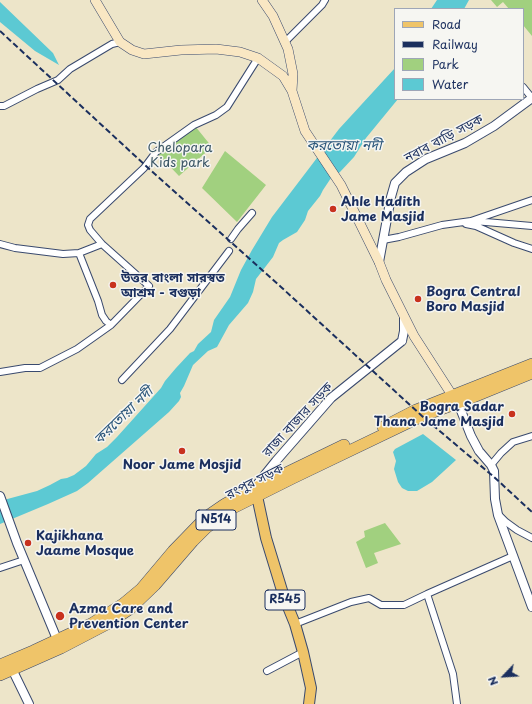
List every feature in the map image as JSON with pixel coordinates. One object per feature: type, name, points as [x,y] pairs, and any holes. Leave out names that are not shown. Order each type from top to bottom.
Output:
[{"type":"highway","name":"রংপুর সড়ক","points":[[0,675],[7,665],[107,624],[130,609],[155,585],[206,528],[255,493],[532,364]]},
{"type":"highway","name":"রংপুর সড়ক","points":[[455,399],[532,373]]},
{"type":"main road","points":[[95,0],[120,42],[132,50],[144,54],[181,50],[216,49],[240,52],[258,58],[283,76],[292,91],[305,132],[341,185],[404,317],[418,342],[455,399]]},
{"type":"main road","points":[[262,0],[273,16],[288,49],[293,74],[292,91]]},
{"type":"main road","name":"R545","points":[[255,493],[266,538],[303,652],[311,688],[309,704]]},
{"type":"street","points":[[285,42],[322,5],[324,0]]},
{"type":"street","points":[[0,106],[4,106],[37,88],[58,80],[70,68],[112,44],[120,42]]},
{"type":"street","points":[[0,372],[25,368],[40,368],[77,349],[111,325],[149,286],[102,244],[90,230],[88,225],[90,219],[144,168],[156,152],[194,124],[216,115],[227,107],[258,58]]},
{"type":"street","points":[[524,88],[532,98]]},
{"type":"street","name":"নবাব বাড়ি সড়ক","points":[[379,262],[395,183],[406,172],[426,159],[465,143],[494,126],[532,98]]},
{"type":"street","points":[[383,240],[442,225],[471,221],[532,200]]},
{"type":"street","points":[[231,239],[252,213]]},
{"type":"street","points":[[471,221],[532,226]]},
{"type":"street","points":[[461,223],[476,226],[514,243],[532,249]]},
{"type":"street","points":[[0,244],[15,248],[63,254],[79,253],[102,244]]},
{"type":"street","points":[[122,380],[170,329],[229,251]]},
{"type":"street","points":[[79,253],[102,315],[111,325]]},
{"type":"street","points":[[404,317],[402,341],[412,340],[418,342]]},
{"type":"street","name":"রাজা বাজার সড়ক","points":[[255,493],[276,461],[331,398],[402,341]]},
{"type":"street","points":[[455,399],[473,441],[494,471],[495,499],[498,514],[532,607]]},
{"type":"street","points":[[491,465],[513,442],[532,436]]},
{"type":"street","points":[[0,496],[17,543],[59,644]]},
{"type":"street","points":[[498,514],[517,530],[532,538]]},
{"type":"street","points":[[295,624],[351,602],[369,598],[381,605],[404,605],[514,556]]},
{"type":"street","points":[[0,568],[24,560]]},
{"type":"street","points":[[427,594],[453,674],[457,704]]},
{"type":"street","points":[[267,671],[303,652]]},
{"type":"street","points":[[7,665],[29,704]]},
{"type":"green space","points":[[491,0],[532,0],[532,36],[524,26],[524,8],[508,8],[503,2],[497,7]]},
{"type":"green space","name":"Chelopara Kids park","points":[[195,126],[212,147],[179,176],[157,153]]},
{"type":"green space","points":[[225,151],[266,185],[237,222],[202,188]]},
{"type":"green space","points":[[385,523],[401,544],[374,553],[378,563],[366,568],[356,542],[365,537],[364,531]]},
{"type":"water","points":[[437,0],[469,0],[465,8],[432,8]]},
{"type":"water","points":[[0,2],[53,53],[59,65],[35,51],[0,22]]},
{"type":"water","name":"করতোয়া নদী","points":[[394,69],[394,100],[397,100],[366,138],[354,157],[340,172],[331,178],[320,196],[308,211],[305,220],[297,232],[279,243],[273,257],[256,279],[253,292],[248,303],[229,325],[217,347],[208,351],[193,365],[180,393],[181,397],[179,401],[169,412],[77,491],[0,524],[0,501],[37,491],[61,479],[74,475],[86,466],[96,454],[107,447],[117,437],[161,388],[176,368],[211,332],[214,320],[230,297],[241,270],[272,217],[339,129]]},
{"type":"water","points":[[423,434],[456,460],[432,482],[417,491],[408,491],[402,488],[398,482],[394,469],[396,461],[393,452],[395,449]]},
{"type":"railway","points":[[0,31],[146,166],[422,416],[494,477],[532,512]]},
{"type":"place","name":"Ahle Hadith Jame Masjid","points":[[333,209]]},
{"type":"place","name":"উত্তর বাংলা সারস্বত আশ্রম - বগুড়া","points":[[113,285]]},
{"type":"place","name":"Bogra Central Boro Masjid","points":[[418,299]]},
{"type":"place","name":"Bogra Sadar Thana Jame Masjid","points":[[512,414]]},
{"type":"place","name":"Noor Jame Mosjid","points":[[182,451]]},
{"type":"place","name":"Kajikhana Jaame Mosque","points":[[28,543]]},
{"type":"place","name":"Azma Care and Prevention Center","points":[[60,616]]}]
